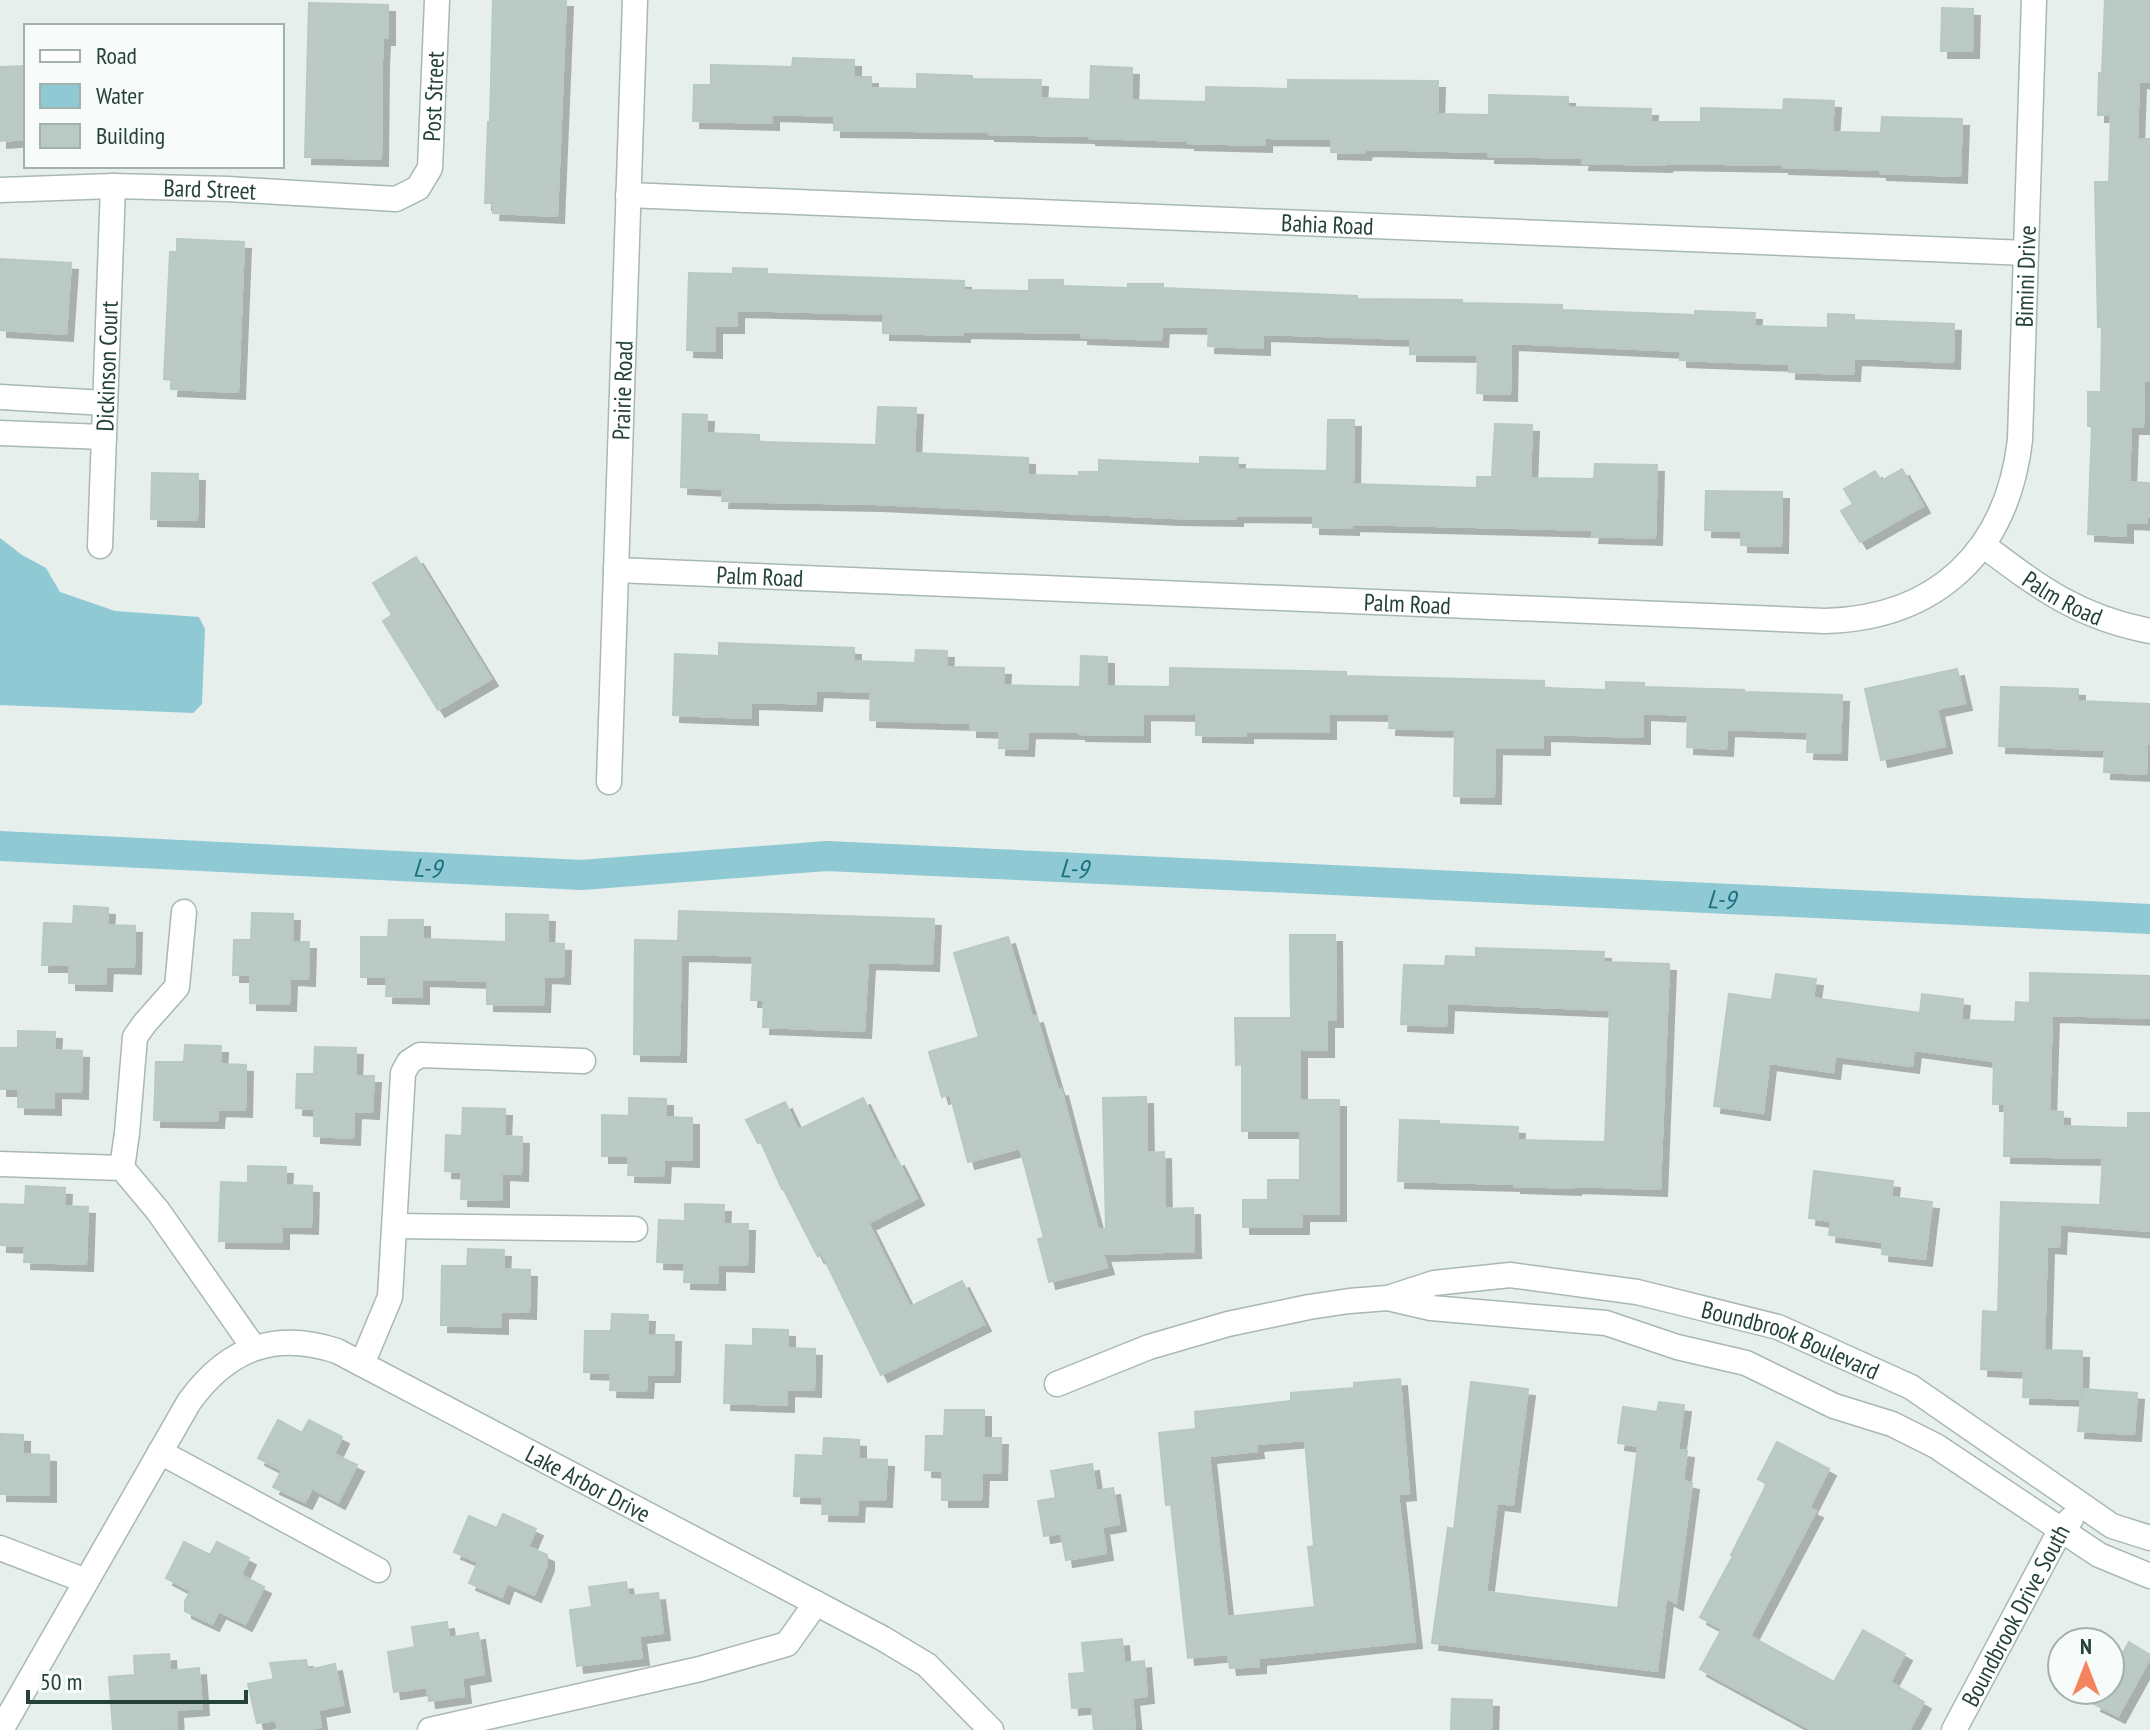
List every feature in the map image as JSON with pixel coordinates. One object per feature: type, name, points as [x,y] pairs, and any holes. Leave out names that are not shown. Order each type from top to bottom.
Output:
[{"type":"street","name":"Post Street","points":[[418,188],[430,168],[437,0]]},
{"type":"street","name":"Prairie Road","points":[[609,782],[635,0]]},
{"type":"street","name":"Bimini Drive","points":[[1983,545],[2005,507],[2020,440],[2034,0]]},
{"type":"street","name":"Bard Street","points":[[0,190],[113,186],[396,199],[418,188]]},
{"type":"street","name":"Dickinson Court","points":[[100,546],[113,186]]},
{"type":"street","name":"Bahia Road","points":[[628,195],[2026,253]]},
{"type":"street","points":[[0,397],[105,403]]},
{"type":"street","points":[[0,433],[104,437]]},
{"type":"street","name":"Palm Road","points":[[616,570],[1848,620],[1891,612],[1931,593],[1966,566],[1983,545],[2042,589],[2079,610],[2120,625],[2150,631]]},
{"type":"street","points":[[184,912],[177,987],[135,1037],[122,1168],[158,1211],[254,1348]]},
{"type":"street","points":[[362,1364],[390,1297],[403,1073],[409,1062],[420,1055],[583,1061]]},
{"type":"street","points":[[0,1164],[122,1168]]},
{"type":"street","points":[[395,1226],[635,1229]]},
{"type":"street","name":"Boundbrook Boulevard","points":[[1057,1384],[1149,1347],[1228,1324],[1309,1307],[1388,1298],[1434,1283],[1510,1275],[1637,1292],[1778,1327],[1911,1387],[2112,1526],[2150,1538]]},
{"type":"street","name":"Boundbrook Boulevard","points":[[1388,1298],[1431,1308],[1606,1323],[1677,1347],[1746,1363],[1834,1406],[1892,1424],[1936,1446],[2099,1555],[2150,1576]]},
{"type":"street","name":"Lake Arbor Drive","points":[[1,1730],[202,1384],[226,1363],[254,1348],[286,1342],[317,1344],[337,1351],[882,1638],[927,1665],[991,1730]]},
{"type":"street","points":[[160,1452],[378,1570]]},
{"type":"street","name":"Boundbrook Drive South","points":[[1954,1730],[2061,1529],[2085,1506]]},
{"type":"street","points":[[0,1548],[86,1581]]},
{"type":"street","points":[[430,1730],[700,1669],[787,1644],[816,1603]]},
{"type":"water","points":[[0,538],[46,568],[60,592],[115,611],[199,617],[205,629],[202,704],[193,713],[0,705]]},
{"type":"building","points":[[493,0],[566,0],[557,216],[493,213],[494,203],[485,203]]},
{"type":"building","points":[[2105,0],[2150,0],[2150,82],[2139,81],[2137,139],[2150,139],[2150,381],[2144,381],[2143,427],[2131,427],[2129,482],[2150,483],[2150,517],[2147,516],[2147,523],[2126,522],[2126,536],[2088,534],[2092,426],[2088,426],[2088,392],[2101,392],[2102,327],[2098,327],[2095,182],[2109,182],[2111,115],[2098,115]]},
{"type":"building","points":[[309,3],[388,5],[388,38],[383,38],[382,60],[381,159],[305,157]]},
{"type":"building","points":[[1942,8],[1973,9],[1972,51],[1941,51]]},
{"type":"building","points":[[793,58],[854,60],[854,77],[871,77],[871,88],[917,89],[917,74],[1041,80],[1040,98],[1090,100],[1091,66],[1132,68],[1131,100],[1206,102],[1206,87],[1288,89],[1288,80],[1438,81],[1437,114],[1489,115],[1489,95],[1568,97],[1568,107],[1651,109],[1650,122],[1701,122],[1701,108],[1783,110],[1784,99],[1834,101],[1832,132],[1881,133],[1882,117],[1962,119],[1960,176],[1782,165],[1582,163],[1583,158],[1488,156],[1488,152],[1365,149],[1364,153],[1331,152],[1331,139],[1265,138],[1265,145],[988,132],[834,130],[834,116],[772,114],[772,123],[693,121],[694,85],[711,85],[711,65],[792,67]]},
{"type":"building","points":[[24,66],[24,139],[0,141],[0,67]]},
{"type":"building","points":[[177,239],[244,242],[238,392],[171,389],[172,380],[164,379],[170,252],[177,252]]},
{"type":"building","points":[[0,259],[71,263],[66,334],[0,330]]},
{"type":"building","points":[[733,268],[767,269],[767,274],[964,281],[964,290],[1029,291],[1029,280],[1063,280],[1063,286],[1128,288],[1128,284],[1163,284],[1163,288],[1357,296],[1357,299],[1562,305],[1562,310],[1695,315],[1695,311],[1755,313],[1754,326],[1828,328],[1828,314],[1854,315],[1854,320],[1954,324],[1953,362],[1854,358],[1853,374],[1789,372],[1789,364],[1680,360],[1680,351],[1511,343],[1510,394],[1477,393],[1478,355],[1410,354],[1410,339],[1263,334],[1263,348],[1208,346],[1209,327],[1162,326],[1161,340],[1081,337],[1081,333],[883,333],[883,314],[737,310],[737,326],[715,326],[715,351],[687,350],[689,273],[733,274]]},
{"type":"building","points":[[878,407],[916,408],[914,453],[1028,458],[1028,475],[1079,476],[1079,472],[1099,472],[1099,460],[1200,464],[1200,457],[1238,458],[1237,469],[1327,471],[1328,420],[1354,420],[1353,484],[1477,488],[1477,477],[1492,477],[1495,424],[1532,425],[1530,478],[1594,479],[1595,464],[1657,465],[1655,538],[1592,536],[1593,530],[1352,524],[1352,528],[1313,527],[1313,516],[1173,518],[875,504],[722,501],[723,489],[681,487],[683,414],[707,415],[706,433],[759,435],[759,442],[876,445]]},
{"type":"building","points":[[1902,469],[1923,506],[1860,542],[1841,511],[1853,504],[1844,489],[1875,471],[1881,481]]},
{"type":"building","points":[[152,473],[198,474],[197,520],[151,519]]},
{"type":"building","points":[[1706,491],[1782,492],[1781,546],[1741,545],[1741,531],[1705,530]]},
{"type":"building","points":[[416,557],[491,679],[438,710],[383,621],[392,615],[373,583]]},
{"type":"building","points":[[719,643],[854,648],[854,661],[915,663],[916,650],[947,651],[946,667],[1004,668],[1003,685],[1080,687],[1081,656],[1107,657],[1107,686],[1170,687],[1170,668],[1544,681],[1544,688],[1606,690],[1606,682],[1644,683],[1644,687],[1842,695],[1840,753],[1807,752],[1808,732],[1727,729],[1726,749],[1687,747],[1688,715],[1643,713],[1643,737],[1543,734],[1543,748],[1495,747],[1494,797],[1454,796],[1455,730],[1389,728],[1390,714],[1329,713],[1329,732],[1246,731],[1246,736],[1196,735],[1196,714],[1143,713],[1143,735],[1028,731],[1027,749],[999,748],[1000,731],[970,730],[970,723],[870,720],[871,692],[816,690],[815,704],[751,702],[751,718],[673,715],[675,654],[719,656]]},
{"type":"building","points":[[1957,669],[1965,703],[1937,709],[1945,746],[1881,760],[1865,689]]},
{"type":"building","points":[[2001,687],[2078,689],[2078,701],[2150,704],[2146,774],[2104,772],[2105,750],[1999,746]]},
{"type":"building","points":[[74,906],[108,908],[107,925],[135,926],[134,967],[106,966],[105,984],[69,983],[69,965],[42,965],[44,923],[73,924]]},
{"type":"building","points":[[679,911],[934,919],[932,964],[868,962],[864,1031],[763,1027],[764,1000],[751,1000],[753,956],[681,954],[679,1055],[634,1054],[635,940],[678,941]]},
{"type":"building","points":[[252,913],[293,914],[292,942],[309,942],[308,979],[290,978],[289,1004],[250,1003],[250,975],[233,975],[234,940],[251,940]]},
{"type":"building","points":[[506,914],[548,915],[547,943],[564,944],[563,977],[544,976],[543,1005],[487,1004],[487,981],[422,979],[422,997],[386,996],[387,977],[361,977],[361,937],[388,937],[389,920],[423,920],[423,939],[506,942]]},
{"type":"building","points":[[1290,935],[1335,935],[1336,1020],[1327,1020],[1327,1050],[1300,1050],[1300,1100],[1339,1100],[1339,1214],[1302,1214],[1302,1227],[1243,1227],[1243,1200],[1268,1200],[1268,1180],[1300,1180],[1300,1131],[1242,1131],[1242,1064],[1236,1065],[1235,1018],[1291,1018]]},
{"type":"building","points":[[1008,937],[1032,1017],[1036,1016],[1058,1090],[1061,1089],[1098,1230],[1106,1229],[1103,1098],[1146,1097],[1147,1153],[1164,1152],[1165,1209],[1193,1208],[1194,1251],[1103,1254],[1107,1267],[1049,1282],[1038,1239],[1044,1238],[1020,1148],[968,1162],[950,1094],[942,1097],[929,1052],[979,1037],[954,953]]},
{"type":"building","points":[[1476,948],[1604,952],[1603,962],[1669,964],[1660,1189],[1398,1181],[1400,1120],[1518,1127],[1517,1140],[1605,1142],[1610,1010],[1447,1003],[1446,1026],[1401,1024],[1404,965],[1445,966],[1446,956],[1476,957]]},
{"type":"building","points":[[2030,973],[2150,976],[2150,1018],[2052,1015],[2049,1111],[2063,1112],[2063,1126],[2128,1128],[2128,1113],[2150,1113],[2150,1231],[2060,1224],[2059,1247],[2047,1246],[2044,1350],[2082,1351],[2081,1399],[2023,1397],[2024,1371],[1981,1369],[1983,1311],[1998,1312],[2001,1202],[2100,1205],[2103,1158],[2004,1156],[2005,1104],[1993,1104],[1994,1061],[1914,1050],[1912,1066],[1835,1056],[1833,1072],[1769,1063],[1763,1113],[1714,1106],[1729,994],[1772,1000],[1776,974],[1816,979],[1813,998],[1920,1013],[1922,994],[1963,999],[1961,1020],[2015,1022],[2016,1002],[2030,1003]]},
{"type":"building","points":[[18,1031],[55,1032],[54,1050],[82,1051],[81,1092],[54,1091],[54,1108],[18,1107],[18,1089],[0,1089],[0,1048],[18,1048]]},
{"type":"building","points":[[185,1045],[221,1046],[220,1064],[246,1065],[245,1110],[218,1109],[217,1121],[154,1120],[156,1062],[184,1062]]},
{"type":"building","points":[[315,1047],[356,1048],[355,1076],[374,1076],[372,1112],[354,1111],[353,1138],[314,1136],[314,1109],[296,1108],[297,1074],[314,1074]]},
{"type":"building","points":[[629,1098],[666,1099],[666,1117],[692,1118],[692,1160],[664,1159],[663,1176],[628,1175],[629,1156],[602,1156],[602,1115],[629,1116]]},
{"type":"building","points":[[863,1098],[894,1161],[897,1159],[917,1198],[868,1223],[910,1307],[962,1281],[984,1324],[881,1375],[821,1252],[818,1257],[761,1142],[758,1143],[746,1120],[785,1102],[798,1130]]},
{"type":"building","points":[[463,1108],[505,1109],[504,1136],[522,1137],[521,1174],[502,1173],[502,1200],[461,1199],[462,1172],[445,1171],[446,1135],[462,1136]]},
{"type":"building","points":[[248,1166],[286,1167],[285,1185],[312,1186],[311,1227],[282,1226],[282,1242],[219,1241],[221,1182],[248,1183]]},
{"type":"building","points":[[1814,1171],[1893,1181],[1891,1197],[1932,1202],[1925,1259],[1882,1254],[1883,1242],[1829,1235],[1831,1221],[1809,1218]]},
{"type":"building","points":[[26,1186],[65,1188],[64,1206],[88,1207],[86,1264],[24,1262],[25,1246],[0,1245],[0,1204],[25,1205]]},
{"type":"building","points":[[685,1204],[724,1205],[723,1224],[748,1224],[747,1265],[718,1264],[718,1283],[684,1282],[685,1263],[657,1262],[659,1220],[685,1221]]},
{"type":"building","points":[[468,1249],[504,1250],[503,1269],[530,1270],[529,1312],[501,1311],[501,1327],[441,1325],[442,1266],[467,1266]]},
{"type":"building","points":[[612,1314],[648,1315],[647,1335],[674,1335],[673,1375],[647,1375],[646,1391],[610,1390],[611,1373],[584,1372],[585,1331],[611,1331]]},
{"type":"building","points":[[753,1329],[788,1330],[788,1348],[815,1349],[814,1390],[787,1389],[787,1405],[724,1403],[726,1345],[753,1346]]},
{"type":"building","points":[[1400,1379],[1409,1493],[1398,1494],[1415,1641],[1259,1658],[1259,1666],[1230,1668],[1228,1654],[1188,1658],[1171,1504],[1166,1505],[1159,1433],[1196,1429],[1195,1412],[1291,1401],[1291,1393],[1354,1388],[1354,1383]],"holes":[[[1305,1440],[1314,1546],[1308,1547],[1315,1607],[1227,1617],[1209,1456],[1257,1451],[1256,1444]]]},
{"type":"building","points":[[1471,1382],[1528,1389],[1513,1505],[1497,1503],[1486,1592],[1618,1608],[1638,1446],[1618,1443],[1623,1407],[1657,1412],[1659,1402],[1684,1405],[1678,1450],[1687,1451],[1683,1481],[1692,1483],[1676,1603],[1666,1598],[1657,1671],[1432,1643],[1448,1528],[1454,1529]]},
{"type":"building","points":[[2082,1389],[2137,1393],[2134,1434],[2078,1431]]},
{"type":"building","points":[[945,1410],[984,1410],[984,1438],[1001,1438],[1000,1473],[982,1473],[981,1500],[942,1500],[942,1471],[925,1470],[926,1436],[944,1436]]},
{"type":"building","points":[[278,1420],[302,1433],[309,1420],[342,1437],[334,1454],[357,1465],[338,1502],[312,1488],[305,1502],[273,1487],[282,1470],[258,1458]]},
{"type":"building","points":[[0,1434],[23,1435],[23,1454],[49,1455],[49,1495],[0,1494]]},
{"type":"building","points":[[824,1438],[859,1440],[859,1459],[887,1460],[885,1500],[858,1499],[857,1515],[822,1514],[823,1497],[794,1496],[796,1455],[823,1456]]},
{"type":"building","points":[[1777,1442],[1829,1469],[1809,1508],[1816,1511],[1750,1636],[1834,1682],[1863,1630],[1905,1654],[1890,1682],[1924,1702],[1909,1730],[1812,1730],[1700,1669],[1722,1629],[1700,1617],[1767,1484],[1758,1479]]},
{"type":"building","points":[[1092,1464],[1096,1491],[1113,1488],[1119,1524],[1102,1527],[1106,1553],[1066,1560],[1061,1533],[1044,1536],[1038,1501],[1056,1498],[1051,1471]]},
{"type":"building","points":[[503,1514],[536,1529],[528,1547],[547,1555],[547,1564],[534,1595],[507,1583],[502,1597],[469,1583],[478,1562],[454,1552],[469,1516],[497,1528]]},
{"type":"building","points":[[184,1542],[210,1555],[217,1542],[249,1558],[241,1575],[264,1587],[245,1624],[219,1611],[212,1624],[185,1611],[185,1601],[191,1591],[166,1578]]},
{"type":"building","points":[[626,1582],[628,1596],[658,1593],[663,1633],[639,1636],[642,1658],[577,1666],[570,1610],[592,1607],[589,1587]]},
{"type":"building","points":[[447,1622],[449,1638],[478,1633],[484,1674],[462,1678],[464,1696],[429,1701],[427,1687],[394,1692],[388,1652],[415,1647],[412,1627]]},
{"type":"building","points":[[1122,1639],[1124,1663],[1144,1661],[1147,1696],[1132,1698],[1135,1728],[1094,1730],[1092,1706],[1072,1708],[1069,1674],[1085,1673],[1082,1643]]},
{"type":"building","points":[[2129,1642],[2150,1658],[2126,1702],[2126,1647]]},
{"type":"building","points":[[169,1654],[170,1671],[199,1668],[202,1708],[176,1710],[177,1729],[113,1730],[109,1677],[135,1675],[134,1656]]},
{"type":"building","points":[[306,1660],[308,1670],[335,1664],[343,1705],[318,1710],[321,1727],[278,1730],[276,1720],[257,1723],[248,1684],[274,1679],[270,1663]]},
{"type":"building","points":[[1452,1699],[1492,1700],[1491,1730],[1451,1730]]},
{"type":"building","points":[[2098,1706],[2124,1706],[2118,1716]]},
{"type":"waterway","name":"L-9","points":[[0,846],[581,875],[827,856],[2150,919]]}]
